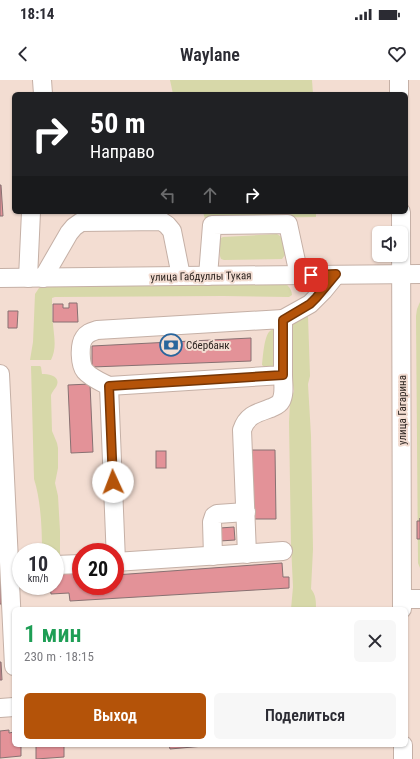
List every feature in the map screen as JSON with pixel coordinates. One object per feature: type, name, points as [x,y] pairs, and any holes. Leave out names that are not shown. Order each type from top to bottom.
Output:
[{"type":"street","points":[[42,80],[42,92]]},
{"type":"street","points":[[399,80],[399,92]]},
{"type":"street","points":[[31,214],[35,278]]},
{"type":"street","name":"улица Гагарина","points":[[401,214],[402,604]]},
{"type":"street","points":[[35,278],[69,233],[81,222],[161,221],[172,231],[181,276]]},
{"type":"street","points":[[208,276],[212,225],[288,224],[299,275]]},
{"type":"street","points":[[283,375],[109,386],[91,376],[84,369],[82,363],[81,344],[86,335],[97,330],[283,320],[313,301],[336,274]]},
{"type":"street","name":"улица Габдуллы Тукая","points":[[0,278],[420,274]]},
{"type":"street","points":[[247,554],[242,430],[244,423],[248,418],[277,405],[281,401],[283,395],[283,320]]},
{"type":"street","points":[[0,383],[3,503],[10,565],[6,621],[12,655]]},
{"type":"street","points":[[109,386],[114,543]]},
{"type":"street","points":[[213,556],[212,522],[214,516],[217,514],[246,512]]},
{"type":"street","points":[[124,561],[283,551]]},
{"type":"street","points":[[402,604],[420,599]]},
{"type":"street","points":[[0,708],[12,708]]},
{"type":"street","points":[[403,747],[403,759]]},
{"type":"green space","points":[[170,80],[312,80],[313,92],[173,92]]},
{"type":"green space","points":[[204,214],[316,214],[316,217],[205,219]]},
{"type":"green space","points":[[277,234],[283,238],[285,255],[282,259],[221,259],[220,241],[223,237]]},
{"type":"green space","points":[[280,278],[291,290],[292,295],[289,297],[55,297],[52,298],[52,318],[55,342],[53,356],[51,360],[30,360],[33,342],[35,294],[39,288],[44,285]]},
{"type":"green space","points":[[420,302],[420,568],[418,563],[416,316]]},
{"type":"green space","points":[[306,313],[308,316],[310,376],[308,384],[311,436],[313,549],[311,589],[315,596],[316,607],[291,607],[293,587],[289,422],[290,402],[294,391],[291,373],[288,328],[295,318]]},
{"type":"green space","points":[[276,329],[275,367],[269,371],[262,365],[264,347],[266,337],[270,331]]},
{"type":"green space","points":[[31,366],[40,366],[42,374],[54,376],[57,380],[56,387],[51,395],[52,431],[58,448],[58,468],[55,483],[58,496],[60,543],[42,543],[40,506],[34,479]]},
{"type":"building","points":[[1,185],[3,216],[0,216]]},
{"type":"building","points":[[69,303],[77,303],[78,322],[53,322],[53,304],[63,304],[63,308],[69,308]]},
{"type":"building","points":[[8,311],[18,311],[17,328],[8,328]]},
{"type":"building","points":[[251,338],[251,361],[92,367],[92,346]]},
{"type":"building","points":[[90,384],[93,452],[71,453],[68,385]]},
{"type":"building","points":[[252,450],[275,450],[276,519],[253,519]]},
{"type":"building","points":[[156,451],[166,451],[166,468],[156,468]]},
{"type":"building","points":[[417,521],[420,521],[420,539],[417,539]]},
{"type":"building","points":[[234,527],[235,540],[220,541],[220,528]]},
{"type":"building","points":[[282,563],[283,577],[289,577],[289,588],[70,601],[69,593],[64,593],[64,572],[72,571],[72,595],[124,595],[124,574]]},
{"type":"building","points":[[0,575],[2,604],[0,604]]},
{"type":"building","points":[[1,662],[2,680],[0,680]]},
{"type":"building","points":[[9,730],[9,733],[12,732],[12,747],[21,747],[21,756],[0,758],[0,731]]},
{"type":"building","points":[[36,747],[64,747],[64,757],[36,759]]},
{"type":"building","points":[[170,747],[193,747],[170,749]]},
{"type":"place","name":"Сбербанк","points":[[171,345]]},
{"type":"route","points":[[113,482],[109,386],[283,375],[283,320],[310,304],[323,291],[336,274],[311,275]]}]
